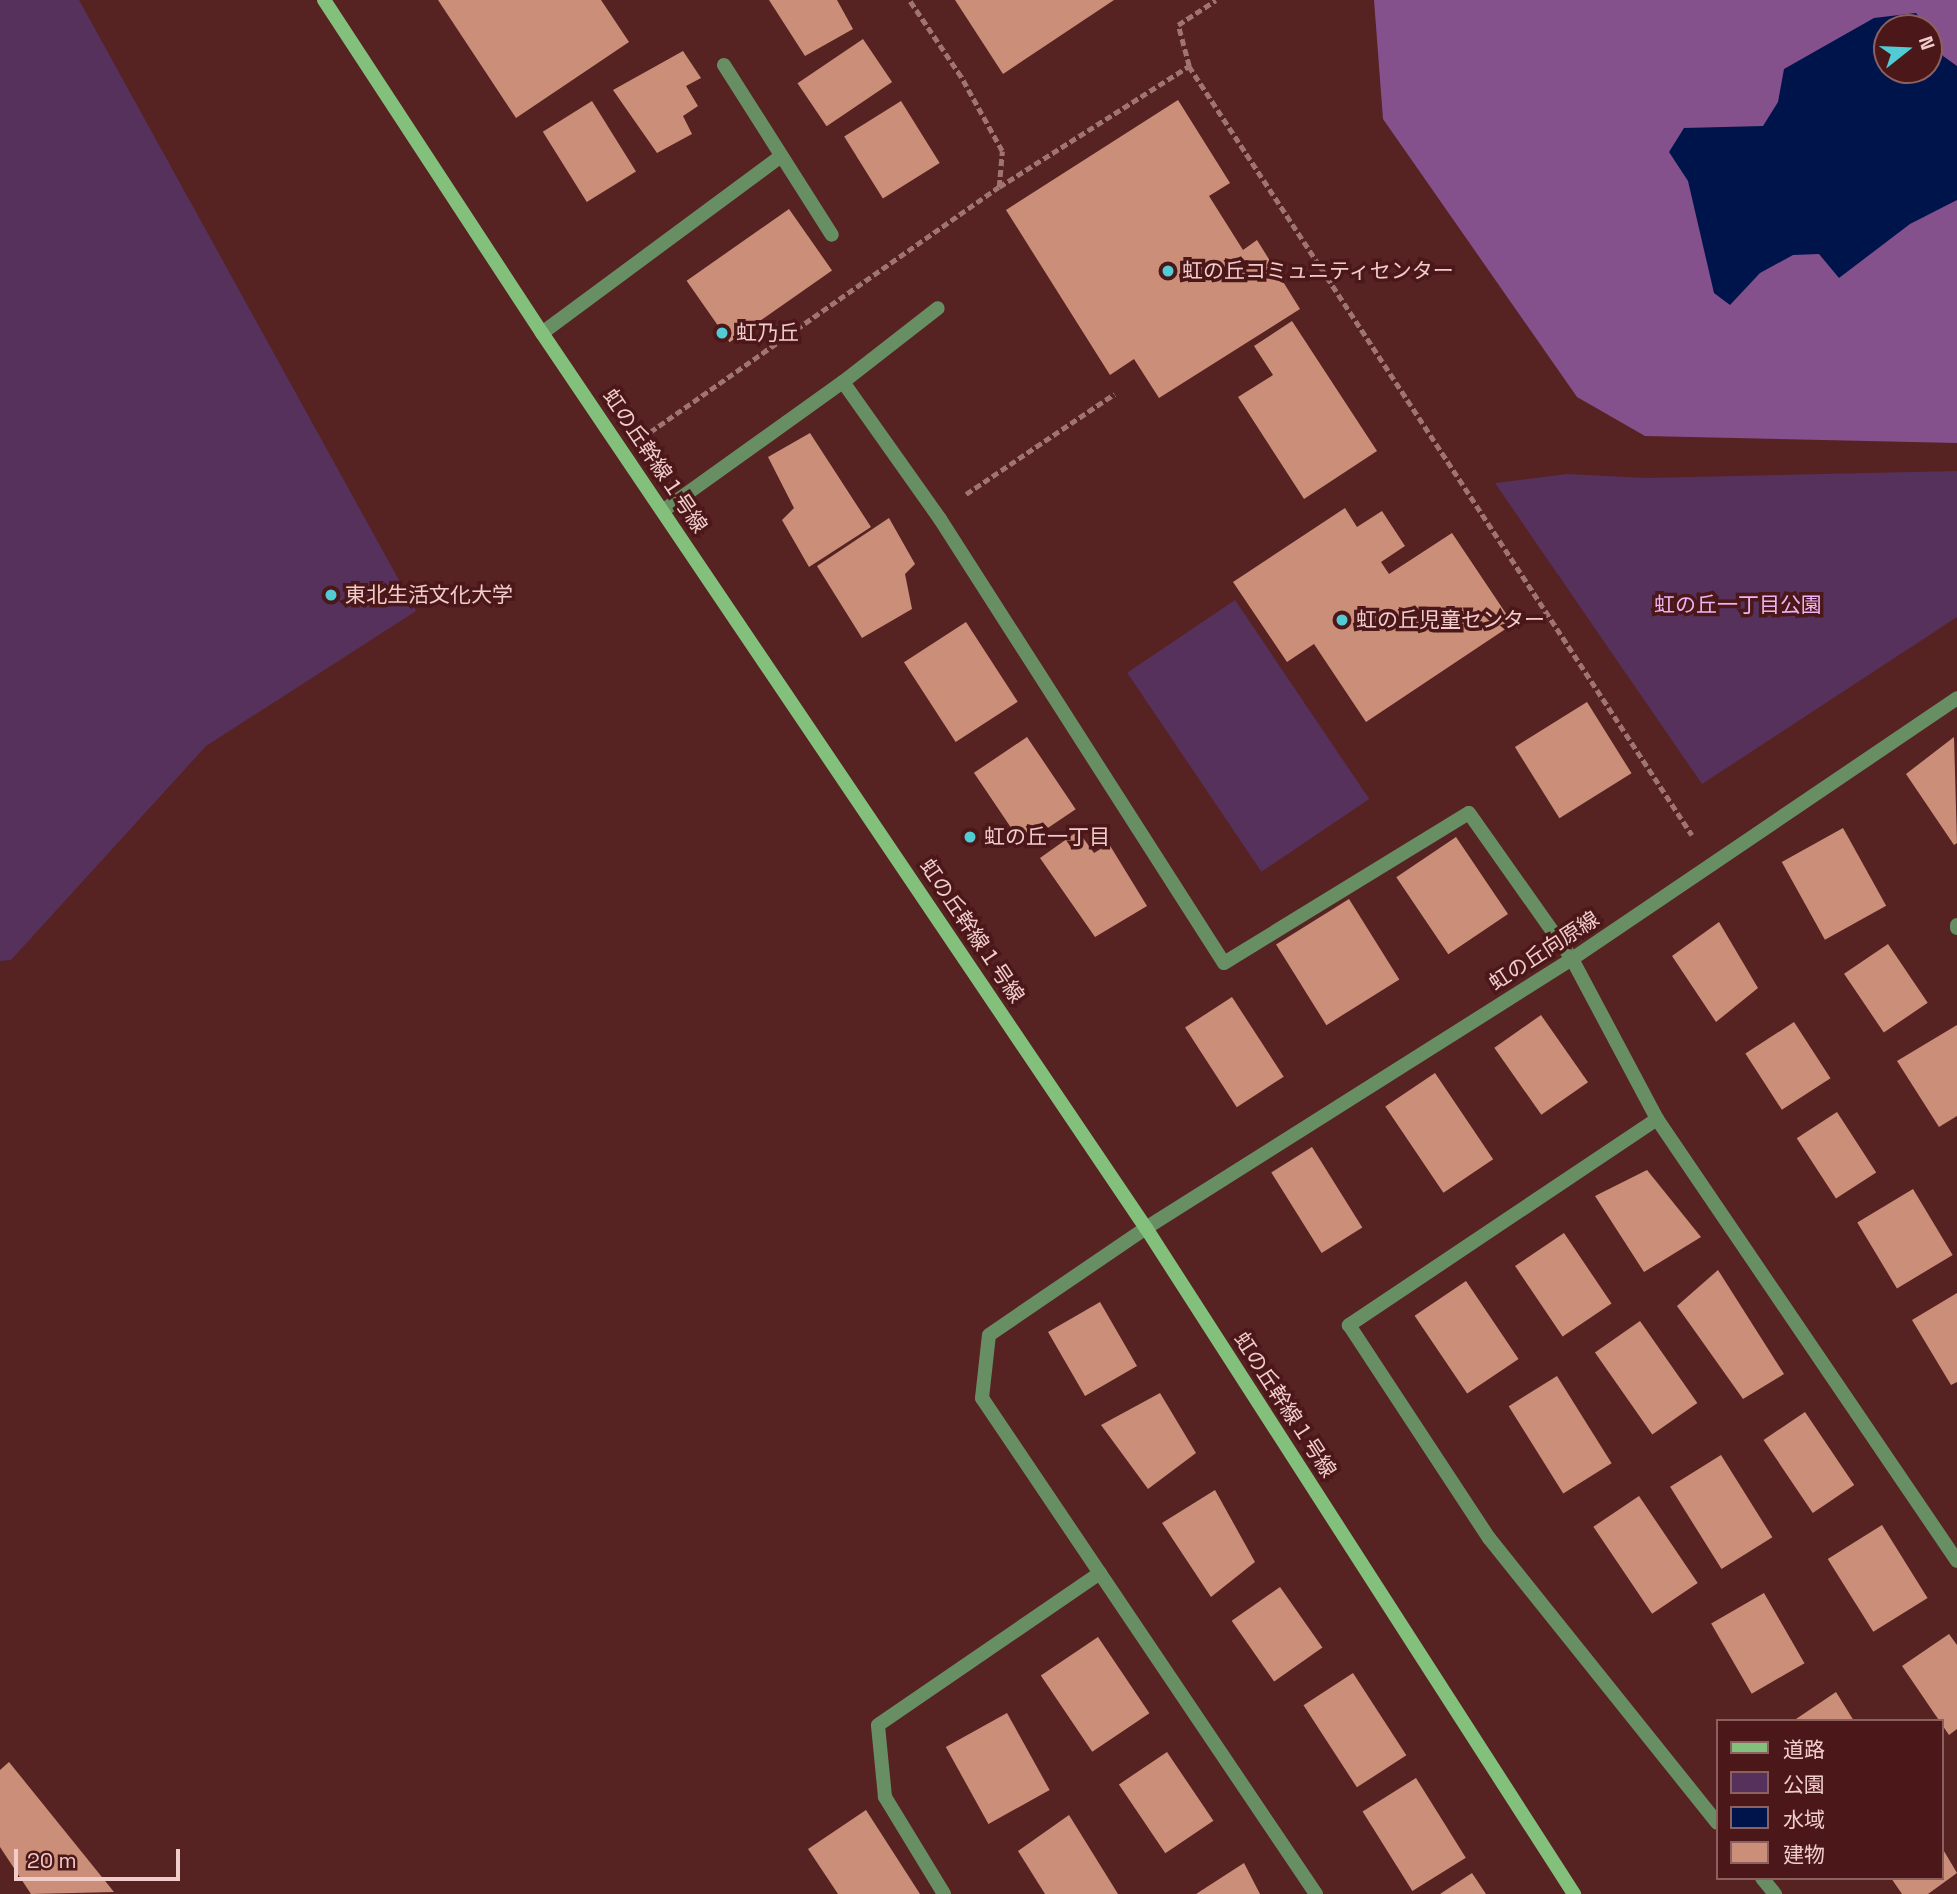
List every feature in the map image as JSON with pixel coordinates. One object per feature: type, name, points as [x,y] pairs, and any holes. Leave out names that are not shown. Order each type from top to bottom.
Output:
[{"type":"street","name":"虹の丘幹線１号線","points":[[324,0],[542,333],[664,510],[1146,1228],[1574,1894]]},
{"type":"street","points":[[724,65],[831,235]]},
{"type":"street","points":[[542,333],[780,157]]},
{"type":"street","points":[[664,510],[843,382],[938,308]]},
{"type":"street","points":[[843,382],[940,519],[1224,963],[1469,813],[1572,959],[1657,1119],[1957,1561]]},
{"type":"street","name":"虹の丘向原線","points":[[1317,1894],[982,1398],[989,1335],[1146,1228],[1572,959],[1957,698]]},
{"type":"street","points":[[1657,1119],[1349,1325],[1489,1538],[1716,1822]]},
{"type":"street","points":[[944,1894],[885,1797],[878,1725],[1100,1573]]},
{"type":"street","points":[[1764,1880],[1775,1894]]},
{"type":"path","points":[[909,0],[961,76],[1002,151],[999,187]]},
{"type":"path","points":[[1216,0],[1178,25],[1189,66],[1712,865]]},
{"type":"path","points":[[622,451],[999,187],[1189,66]]},
{"type":"path","points":[[940,519],[972,488],[1114,394]]},
{"type":"green space","points":[[0,0],[79,0],[416,611],[206,746],[11,960],[0,961]]},
{"type":"green space","name":"虹の丘一丁目公園","points":[[1957,471],[1957,617],[1702,784],[1495,483],[1567,474],[1647,478]]},
{"type":"green space","points":[[1235,600],[1369,799],[1261,872],[1127,673]]},
{"type":"shaded area","points":[[1374,0],[1957,0],[1957,443],[1645,436],[1577,397],[1383,119]]},
{"type":"water","points":[[1873,19],[1873,84],[1943,84],[1943,56],[1957,66],[1957,200],[1910,224],[1839,278],[1819,254],[1793,255],[1760,273],[1730,305],[1714,293],[1688,181],[1669,152],[1684,128],[1763,126],[1778,102],[1784,69]]},
{"type":"building","points":[[438,0],[601,0],[629,42],[516,118]]},
{"type":"building","points":[[769,0],[837,0],[853,29],[805,56]]},
{"type":"building","points":[[955,0],[1114,0],[1003,74]]},
{"type":"building","points":[[863,39],[892,82],[827,126],[798,83]]},
{"type":"building","points":[[683,51],[701,78],[686,86],[698,106],[683,116],[692,134],[657,153],[613,90]]},
{"type":"building","points":[[1178,100],[1230,183],[1209,196],[1243,250],[1257,240],[1300,309],[1159,398],[1134,359],[1110,375],[1006,210]]},
{"type":"building","points":[[592,101],[636,171],[587,202],[543,132]]},
{"type":"building","points":[[901,101],[940,163],[883,198],[844,137]]},
{"type":"building","points":[[789,209],[832,270],[730,342],[687,281]]},
{"type":"building","points":[[1292,321],[1377,451],[1304,499],[1238,397],[1273,375],[1254,346]]},
{"type":"building","points":[[810,433],[871,527],[809,567],[782,520],[794,508],[768,457]]},
{"type":"building","points":[[1345,508],[1357,527],[1382,511],[1405,546],[1381,562],[1389,574],[1452,533],[1513,624],[1366,722],[1314,644],[1287,662],[1233,582]]},
{"type":"building","points":[[889,518],[915,564],[905,574],[912,609],[862,638],[817,566]]},
{"type":"building","points":[[966,622],[1018,702],[956,742],[904,662]]},
{"type":"building","points":[[1587,702],[1632,773],[1559,818],[1515,747]]},
{"type":"building","points":[[1027,737],[1076,809],[1023,845],[974,773]]},
{"type":"building","points":[[1954,737],[1957,843],[1954,845],[1906,774]]},
{"type":"building","points":[[1843,828],[1886,906],[1825,940],[1782,862]]},
{"type":"building","points":[[1078,831],[1094,853],[1109,844],[1147,906],[1095,937],[1040,858]]},
{"type":"building","points":[[1456,837],[1508,914],[1448,954],[1396,877]]},
{"type":"building","points":[[1349,899],[1399,980],[1326,1025],[1276,945]]},
{"type":"building","points":[[1719,922],[1758,988],[1716,1022],[1672,956]]},
{"type":"building","points":[[1888,944],[1928,1003],[1884,1032],[1844,974]]},
{"type":"building","points":[[1232,997],[1284,1077],[1237,1107],[1185,1027]]},
{"type":"building","points":[[1541,1015],[1588,1082],[1541,1115],[1494,1048]]},
{"type":"building","points":[[1794,1022],[1830,1078],[1782,1110],[1745,1054]]},
{"type":"building","points":[[1957,1025],[1957,1116],[1939,1127],[1897,1061]]},
{"type":"building","points":[[1435,1073],[1493,1159],[1443,1193],[1385,1107]]},
{"type":"building","points":[[1837,1112],[1876,1172],[1836,1199],[1797,1138]]},
{"type":"building","points":[[1312,1147],[1362,1228],[1322,1253],[1271,1172]]},
{"type":"building","points":[[1647,1170],[1701,1237],[1644,1272],[1595,1196]]},
{"type":"building","points":[[1913,1189],[1953,1255],[1897,1288],[1857,1222]]},
{"type":"building","points":[[1564,1233],[1612,1303],[1563,1336],[1515,1266]]},
{"type":"building","points":[[1718,1270],[1784,1374],[1743,1399],[1677,1306]]},
{"type":"building","points":[[1466,1281],[1519,1359],[1467,1394],[1415,1316]]},
{"type":"building","points":[[1957,1293],[1957,1382],[1951,1385],[1912,1320]]},
{"type":"building","points":[[1100,1302],[1137,1366],[1085,1396],[1048,1332]]},
{"type":"building","points":[[1640,1321],[1697,1403],[1652,1434],[1595,1353]]},
{"type":"building","points":[[1557,1376],[1612,1463],[1563,1494],[1509,1406]]},
{"type":"building","points":[[1160,1393],[1196,1453],[1148,1489],[1101,1425]]},
{"type":"building","points":[[1805,1412],[1854,1485],[1813,1513],[1764,1440]]},
{"type":"building","points":[[1721,1455],[1772,1537],[1722,1569],[1670,1487]]},
{"type":"building","points":[[1215,1490],[1255,1562],[1211,1597],[1162,1523]]},
{"type":"building","points":[[1639,1496],[1698,1583],[1652,1614],[1593,1527]]},
{"type":"building","points":[[1882,1525],[1928,1598],[1873,1632],[1828,1559]]},
{"type":"building","points":[[1280,1587],[1322,1648],[1274,1681],[1232,1621]]},
{"type":"building","points":[[1764,1593],[1804,1663],[1752,1694],[1711,1623]]},
{"type":"building","points":[[1949,1634],[1957,1645],[1957,1729],[1949,1735],[1943,1726],[1943,1719],[1938,1719],[1902,1666]]},
{"type":"building","points":[[1098,1637],[1149,1713],[1092,1752],[1041,1676]]},
{"type":"building","points":[[1353,1673],[1406,1755],[1357,1787],[1304,1705]]},
{"type":"building","points":[[1836,1692],[1853,1719],[1796,1719]]},
{"type":"building","points":[[1007,1713],[1050,1790],[988,1824],[946,1747]]},
{"type":"building","points":[[1167,1752],[1213,1821],[1165,1853],[1119,1784]]},
{"type":"building","points":[[9,1762],[114,1892],[31,1894],[0,1847],[0,1770]]},
{"type":"building","points":[[1416,1778],[1466,1858],[1412,1891],[1363,1811]]},
{"type":"building","points":[[866,1810],[920,1894],[838,1894],[808,1849]]},
{"type":"building","points":[[1069,1815],[1118,1894],[1045,1894],[1018,1851]]},
{"type":"building","points":[[1943,1849],[1957,1873],[1928,1894],[1902,1894],[1892,1880],[1943,1880]]},
{"type":"building","points":[[1244,1863],[1260,1894],[1196,1894]]},
{"type":"building","points":[[1472,1873],[1486,1894],[1440,1894]]},
{"type":"place","name":"虹の丘コミュニティセンター","points":[[1168,271]]},
{"type":"place","name":"虹乃丘","points":[[722,333]]},
{"type":"place","name":"東北生活文化大学","points":[[331,595]]},
{"type":"place","name":"虹の丘児童センター","points":[[1342,620]]},
{"type":"place","name":"虹の丘一丁目","points":[[970,837]]}]
